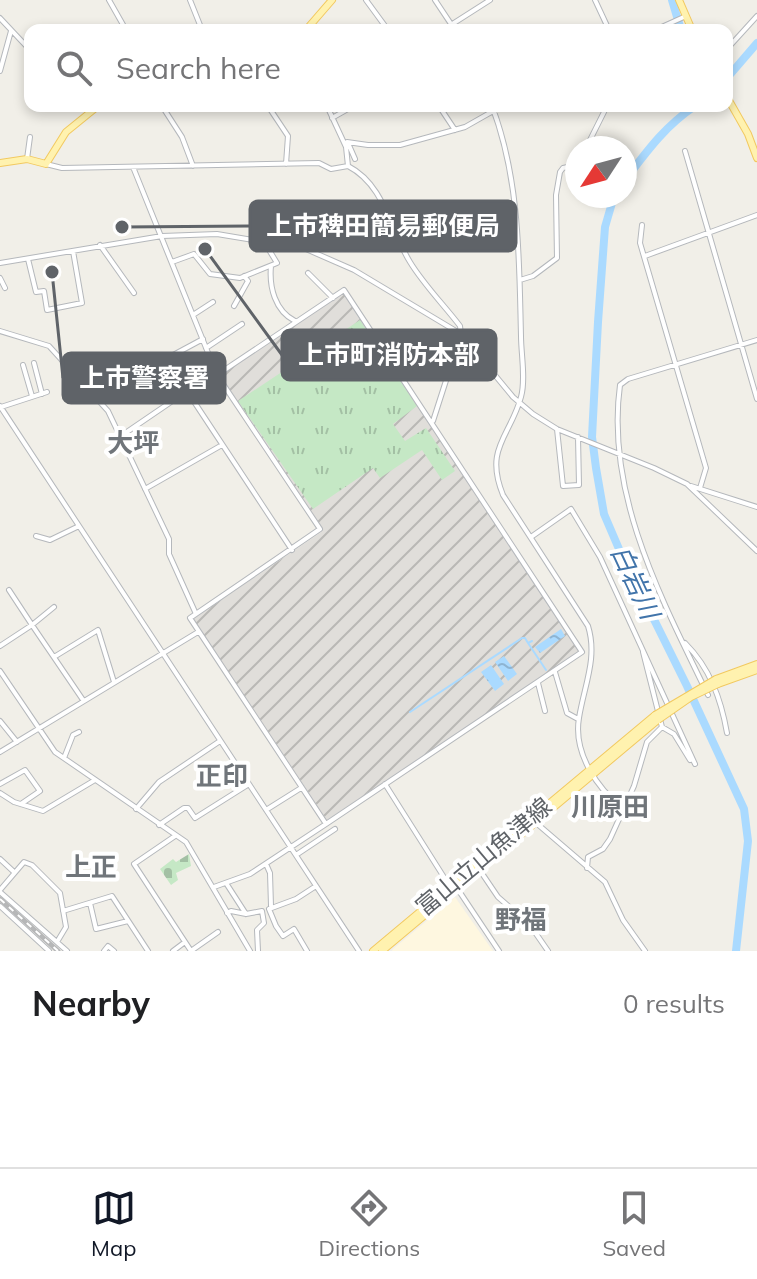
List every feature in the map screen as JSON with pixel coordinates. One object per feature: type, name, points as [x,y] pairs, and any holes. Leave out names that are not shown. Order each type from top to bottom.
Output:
[{"type":"main road","points":[[311,24],[332,0]]},
{"type":"main road","points":[[679,0],[688,24]]},
{"type":"main road","points":[[733,106],[755,142],[757,158]]},
{"type":"main road","points":[[0,163],[27,159],[46,164],[66,132],[87,112]]},
{"type":"main road","name":"富山立山魚津線","points":[[382,951],[669,708],[717,681],[757,667]]},
{"type":"main road","name":"富山立山魚津線","points":[[373,951],[479,869],[591,772]]},
{"type":"street","points":[[109,0],[123,24]]},
{"type":"street","points":[[366,0],[384,24]]},
{"type":"street","points":[[435,0],[451,24]]},
{"type":"street","points":[[457,24],[490,0]]},
{"type":"street","points":[[595,0],[606,24]]},
{"type":"street","points":[[191,1],[200,24]]},
{"type":"street","points":[[733,42],[757,16]]},
{"type":"street","points":[[669,24],[684,17]]},
{"type":"street","points":[[0,18],[24,44]]},
{"type":"street","points":[[0,71],[11,31]]},
{"type":"street","points":[[166,112],[182,137],[193,166]]},
{"type":"street","points":[[272,112],[288,136],[286,164]]},
{"type":"street","points":[[330,112],[346,147],[348,166]]},
{"type":"street","points":[[332,118],[340,112]]},
{"type":"street","points":[[443,112],[455,130]]},
{"type":"street","points":[[355,159],[347,142],[400,145],[455,130],[485,112]]},
{"type":"street","points":[[493,112],[513,184],[518,225],[522,396],[497,454],[497,476],[503,495],[580,612],[592,641],[593,656],[578,719],[580,745],[591,772],[623,809]]},
{"type":"street","points":[[592,136],[604,112]]},
{"type":"street","points":[[27,159],[30,137]]},
{"type":"street","points":[[685,151],[757,399]]},
{"type":"street","points":[[46,164],[62,168],[319,163],[331,169],[348,166],[358,171],[387,208],[410,262],[460,326],[461,334],[433,421]]},
{"type":"street","points":[[133,167],[217,375],[320,529],[190,618],[326,824]]},
{"type":"street","points":[[520,280],[533,276],[557,258],[557,182],[565,168]]},
{"type":"street","points":[[306,249],[344,213],[341,208]]},
{"type":"street","points":[[645,256],[757,215]]},
{"type":"street","points":[[642,225],[640,243],[706,468],[700,488]]},
{"type":"street","points":[[0,263],[162,236],[217,234],[306,249],[367,277],[461,334],[518,403],[557,429],[687,484],[757,507]]},
{"type":"street","points":[[172,262],[194,254],[210,274],[244,276],[277,263],[263,240]]},
{"type":"street","points":[[100,245],[134,293]]},
{"type":"street","points":[[28,259],[36,292],[44,291],[47,310],[82,303],[73,251]]},
{"type":"street","points":[[271,266],[269,283],[282,313],[296,322]]},
{"type":"street","points":[[308,273],[333,298]]},
{"type":"street","points":[[234,306],[248,281],[244,276]]},
{"type":"street","points":[[0,278],[5,288]]},
{"type":"street","points":[[214,887],[250,874],[266,864],[582,652],[433,421],[344,290],[217,375]]},
{"type":"street","points":[[193,315],[213,302]]},
{"type":"street","points":[[206,348],[242,324]]},
{"type":"street","points":[[0,331],[49,346],[108,411],[169,539],[169,554],[196,614]]},
{"type":"street","points":[[171,402],[149,368],[203,339]]},
{"type":"street","points":[[705,687],[635,534],[621,455],[620,385],[628,379],[757,340]]},
{"type":"street","points":[[34,363],[44,393],[1,407],[356,950]]},
{"type":"street","points":[[163,389],[212,363]]},
{"type":"street","points":[[23,365],[32,396]]},
{"type":"street","points":[[120,436],[187,391],[292,550]]},
{"type":"street","points":[[557,429],[563,486],[579,485],[578,437]]},
{"type":"street","points":[[145,489],[222,445]]},
{"type":"street","points":[[687,484],[757,551]]},
{"type":"street","points":[[531,537],[571,509],[600,557],[695,764],[674,734],[658,720],[643,652]]},
{"type":"street","points":[[36,536],[50,540],[79,526]]},
{"type":"street","points":[[9,590],[84,701]]},
{"type":"street","points":[[0,646],[54,607]]},
{"type":"street","points":[[54,657],[98,630],[114,682]]},
{"type":"street","points":[[0,752],[198,632]]},
{"type":"street","points":[[682,641],[709,674],[718,693],[727,733]]},
{"type":"street","points":[[0,671],[55,752],[186,842],[250,951]]},
{"type":"street","points":[[555,672],[567,713],[578,719]]},
{"type":"street","points":[[538,683],[545,711]]},
{"type":"street","points":[[587,868],[588,857],[603,849],[610,839],[634,786],[647,742],[658,720]]},
{"type":"street","points":[[0,721],[17,742]]},
{"type":"street","points":[[64,758],[73,735],[79,732]]},
{"type":"street","points":[[136,809],[159,782],[220,741]]},
{"type":"street","points":[[0,784],[25,770],[40,791],[21,804]]},
{"type":"street","points":[[0,794],[43,811],[95,780]]},
{"type":"street","points":[[159,825],[184,808],[188,808],[195,818],[249,784]]},
{"type":"street","points":[[385,784],[401,813],[499,951]]},
{"type":"street","points":[[266,810],[301,788]]},
{"type":"street","points":[[535,822],[605,882],[623,920],[645,951]]},
{"type":"street","points":[[296,855],[335,829]]},
{"type":"street","points":[[176,835],[134,864],[191,951],[218,932]]},
{"type":"street","points":[[0,859],[14,872]]},
{"type":"street","points":[[57,942],[66,927],[60,893],[32,865],[24,862],[0,891],[67,951]]},
{"type":"street","points":[[266,864],[270,873],[270,908],[276,926],[283,936],[294,929],[307,951]]},
{"type":"street","points":[[479,869],[498,897],[530,925],[548,951]]},
{"type":"street","points":[[226,883],[246,914]]},
{"type":"street","points":[[227,913],[262,911],[296,899],[316,886]]},
{"type":"street","points":[[63,911],[112,896],[148,951]]},
{"type":"street","points":[[90,903],[96,929],[128,921]]},
{"type":"street","points":[[0,906],[49,951]]},
{"type":"street","points":[[258,951],[257,930],[264,923],[262,911]]},
{"type":"street","points":[[173,951],[185,942]]},
{"type":"street","points":[[104,951],[108,946],[114,951]]},
{"type":"shaded area","points":[[343,292],[580,651],[327,820],[193,619],[323,529],[220,375]]},
{"type":"shaded area","points":[[455,897],[493,951],[392,951],[393,949]]},
{"type":"green space","points":[[360,320],[417,406],[393,424],[405,441],[426,428],[455,471],[442,480],[422,450],[380,478],[373,468],[313,509],[238,401]]},
{"type":"green space","points":[[189,854],[191,866],[176,873],[178,880],[171,885],[160,869],[173,859],[176,862]]},
{"type":"water","points":[[561,629],[565,636],[540,653],[535,647]]},
{"type":"water","points":[[504,656],[517,674],[508,681],[495,662]]},
{"type":"water","points":[[491,665],[504,684],[495,691],[481,672]]},
{"type":"waterway","points":[[672,0],[679,24]]},
{"type":"waterway","name":"白岩川","points":[[733,71],[757,43]]},
{"type":"waterway","name":"白岩川","points":[[637,164],[665,131],[687,112]]},
{"type":"waterway","name":"白岩川","points":[[611,208],[605,227],[598,322],[592,437],[596,468],[604,514],[619,549],[744,809],[748,841],[736,951]]},
{"type":"waterway","points":[[410,712],[522,638],[528,643]]},
{"type":"waterway","points":[[532,641],[528,643],[546,670]]},
{"type":"railway","points":[[0,899],[58,951]]},
{"type":"place","name":"上市稗田簡易郵便局","points":[[122,227]]},
{"type":"place","name":"上市町消防本部","points":[[205,249]]},
{"type":"place","name":"上市警察署","points":[[52,272]]},
{"type":"district","name":"大坪","points":[[133,443]]},
{"type":"district","name":"正印","points":[[222,776]]},
{"type":"district","name":"川原田","points":[[610,807]]},
{"type":"district","name":"上正","points":[[91,867]]},
{"type":"district","name":"野福","points":[[521,920]]}]
